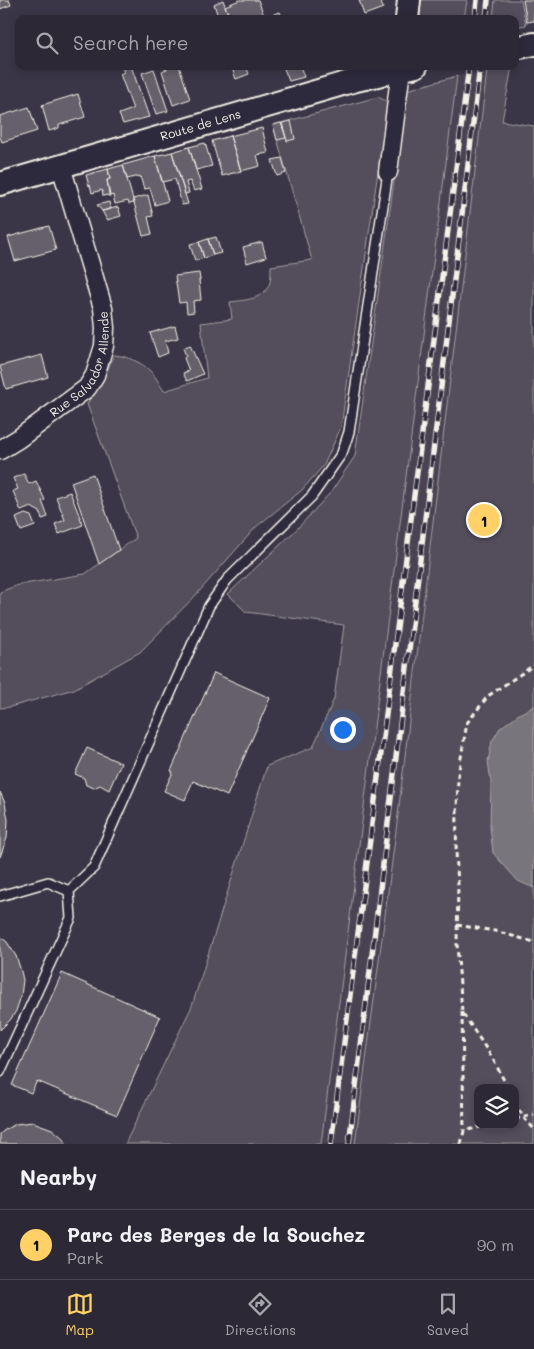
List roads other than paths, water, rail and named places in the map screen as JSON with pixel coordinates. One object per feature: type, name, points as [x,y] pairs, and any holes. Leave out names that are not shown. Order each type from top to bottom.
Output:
[{"type":"street","points":[[407,15],[409,0]]},
{"type":"street","points":[[519,47],[534,44]]},
{"type":"street","name":"Route de Lens","points":[[0,184],[394,70]]},
{"type":"street","points":[[388,172],[405,70]]},
{"type":"street","name":"Rue Salvador Allende","points":[[0,450],[18,440],[87,388],[94,375],[104,346],[103,308],[63,173],[59,166]]},
{"type":"lane","points":[[69,891],[94,867],[208,606],[227,580],[312,496],[342,453],[349,432],[388,172]]},
{"type":"lane","points":[[0,896],[48,882],[69,891]]},
{"type":"lane","points":[[0,1072],[71,918],[69,891]]},
{"type":"railway","points":[[475,15],[477,0]]},
{"type":"railway","points":[[486,15],[488,0]]},
{"type":"railway","points":[[331,1144],[468,70]]},
{"type":"railway","points":[[349,1144],[480,70]]},
{"type":"place","name":"Parc des Berges de la Souchez","points":[[484,520]]}]
